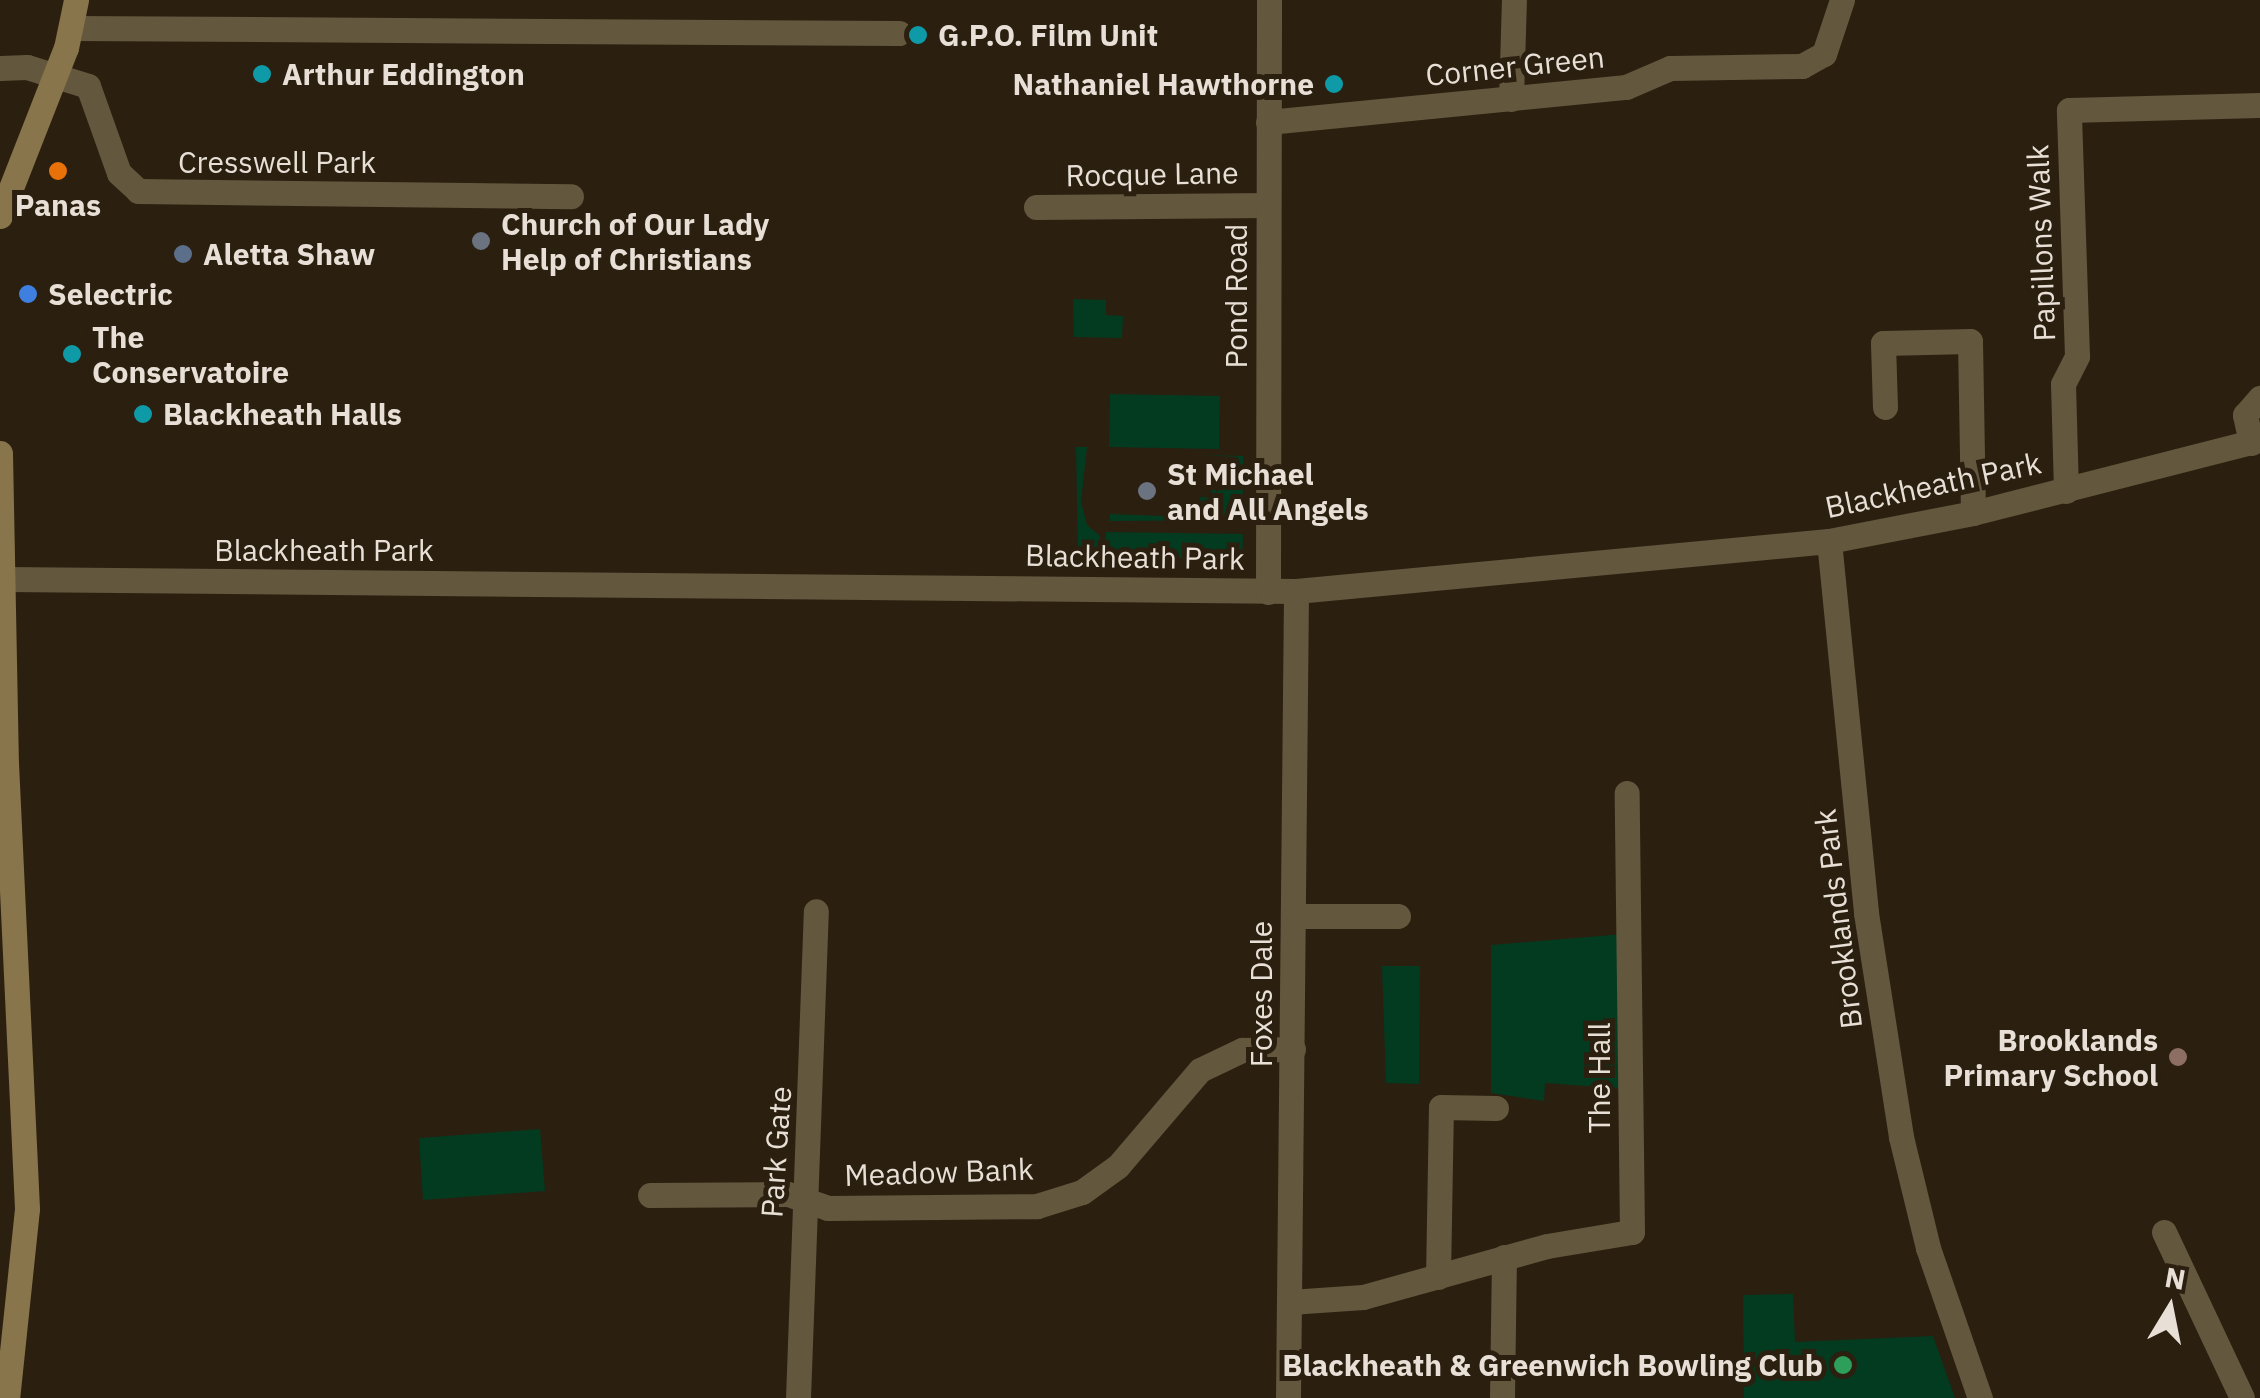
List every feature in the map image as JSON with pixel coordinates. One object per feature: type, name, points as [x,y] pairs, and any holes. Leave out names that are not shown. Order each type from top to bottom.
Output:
[{"type":"main road","points":[[0,216],[56,76],[72,28],[76,0]]},
{"type":"main road","points":[[0,453],[6,763],[27,1210],[8,1398]]},
{"type":"street","name":"Pond Road","points":[[1268,592],[1269,0]]},
{"type":"street","points":[[1511,99],[1514,0]]},
{"type":"street","name":"Corner Green","points":[[1268,122],[1626,88],[1670,68],[1802,66],[1824,54],[1842,0]]},
{"type":"street","points":[[72,28],[899,33]]},
{"type":"street","points":[[0,68],[56,76]]},
{"type":"street","name":"Cresswell Park","points":[[56,76],[95,94],[106,144],[119,173],[138,191],[570,196]]},
{"type":"street","name":"Papillons Walk","points":[[2066,491],[2063,384],[2077,356],[2069,110],[2260,105]]},
{"type":"street","name":"Rocque Lane","points":[[1036,207],[1268,205]]},
{"type":"street","points":[[1885,407],[1883,344],[1970,341],[1973,513]]},
{"type":"street","name":"Blackheath Park","points":[[4,579],[1296,591],[1829,541],[1973,513],[2255,442],[2245,415],[2260,398]]},
{"type":"street","name":"Brooklands Park","points":[[1829,541],[1866,913],[1901,1137],[1928,1248],[1980,1398]]},
{"type":"street","name":"Foxes Dale","points":[[1288,1398],[1296,591]]},
{"type":"street","name":"The Hall","points":[[1290,1302],[1363,1297],[1504,1257],[1632,1232],[1627,792]]},
{"type":"street","name":"Park Gate","points":[[798,1398],[816,911]]},
{"type":"street","points":[[1294,916],[1398,916]]},
{"type":"street","name":"Meadow Bank","points":[[650,1196],[686,1191],[804,1200],[828,1208],[1052,1201],[1082,1192],[1118,1166],[1200,1070],[1242,1050],[1294,1049]]},
{"type":"street","points":[[1438,1277],[1441,1107],[1496,1108]]},
{"type":"street","points":[[2164,1232],[2242,1398]]},
{"type":"street","points":[[1504,1257],[1506,1396]]},
{"type":"green space","points":[[1073,299],[1106,300],[1106,315],[1123,316],[1122,338],[1074,337]]},
{"type":"green space","points":[[1110,394],[1220,396],[1219,449],[1109,447]]},
{"type":"green space","points":[[1076,447],[1087,447],[1081,502],[1087,525],[1100,536],[1100,557],[1078,557]]},
{"type":"green space","points":[[1201,455],[1243,456],[1243,520],[1110,521],[1110,514],[1192,517],[1193,502],[1202,503],[1199,497],[1213,498],[1210,483],[1239,485],[1238,457]]},
{"type":"green space","points":[[1106,532],[1243,534],[1242,559],[1106,557]]},
{"type":"green space","points":[[1624,934],[1626,1089],[1545,1083],[1544,1101],[1491,1093],[1491,945]]},
{"type":"green space","points":[[1382,966],[1420,966],[1419,1084],[1386,1083]]},
{"type":"green space","points":[[540,1129],[545,1191],[423,1200],[419,1138]]},
{"type":"green space","name":"Blackheath & Greenwich Bowling Club","points":[[1793,1294],[1795,1342],[1933,1336],[1955,1398],[1744,1398],[1743,1295]]},
{"type":"place","name":"G.P.O. Film Unit","points":[[918,35]]},
{"type":"place","name":"Arthur Eddington","points":[[262,74]]},
{"type":"place","name":"Nathaniel Hawthorne","points":[[1334,84]]},
{"type":"place","name":"Panas","points":[[58,171]]},
{"type":"place","name":"Church of Our Lady Help of Christians","points":[[481,241]]},
{"type":"place","name":"Aletta Shaw","points":[[183,254]]},
{"type":"place","name":"Selectric","points":[[28,294]]},
{"type":"place","name":"The Conservatoire","points":[[72,354]]},
{"type":"place","name":"Blackheath Halls","points":[[143,414]]},
{"type":"place","name":"St Michael and All Angels","points":[[1147,491]]},
{"type":"place","name":"Brooklands Primary School","points":[[2178,1057]]},
{"type":"place","name":"Blackheath & Greenwich Bowling Club","points":[[1843,1365]]}]
